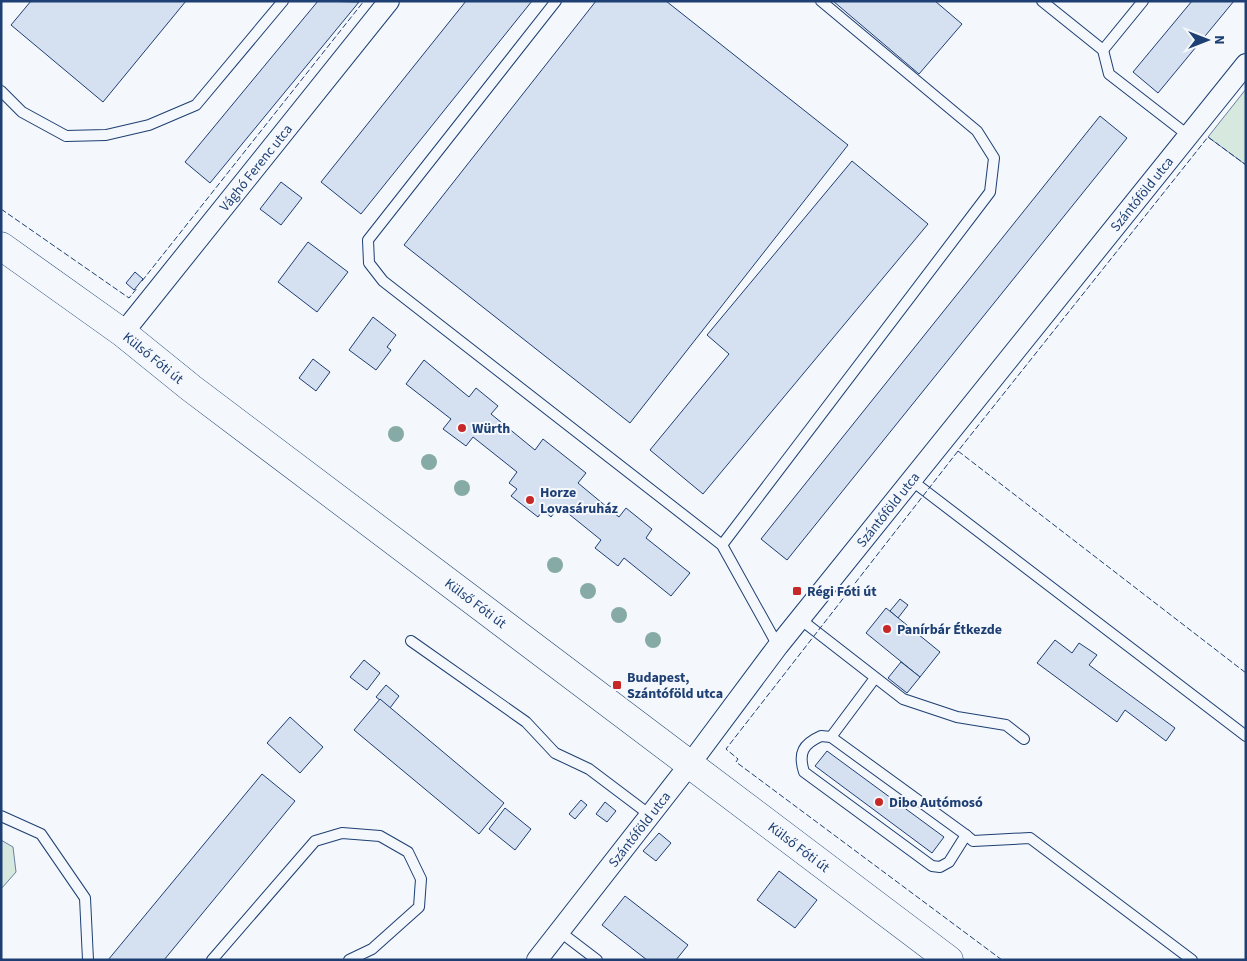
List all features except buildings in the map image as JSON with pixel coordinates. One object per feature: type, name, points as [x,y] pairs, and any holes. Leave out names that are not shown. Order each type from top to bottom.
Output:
[{"type":"main road","name":"Külső Fóti út","points":[[1,246],[123,332],[191,388],[949,960]]},
{"type":"street","name":"Vághó Ferenc utca","points":[[123,332],[389,1]]},
{"type":"street","name":"Szántóföld utca","points":[[537,960],[690,764],[800,618],[1246,64]]},
{"type":"lane","points":[[1,90],[22,112],[66,136],[106,135],[149,125],[196,105],[283,1]]},
{"type":"lane","points":[[556,1],[368,240],[369,263],[383,281],[722,545],[778,646]]},
{"type":"lane","points":[[722,545],[990,192],[994,158],[977,131],[821,1]]},
{"type":"lane","points":[[1042,1],[1103,50],[1109,74],[1189,136]]},
{"type":"lane","points":[[1103,50],[1143,1]]},
{"type":"lane","points":[[911,480],[1246,736]]},
{"type":"lane","points":[[800,618],[903,699],[957,717],[1006,725],[1024,739]]},
{"type":"lane","points":[[411,641],[526,722],[555,753],[589,769],[650,815]]},
{"type":"lane","points":[[831,737],[876,678]]},
{"type":"lane","points":[[966,836],[949,862],[940,867],[932,866],[804,772],[800,760],[804,749],[816,738],[821,736],[831,737],[974,841],[1030,838],[1192,960]]},
{"type":"lane","points":[[1,816],[41,834],[86,898],[88,960]]},
{"type":"lane","points":[[212,960],[315,841],[342,833],[380,836],[408,852],[421,880],[419,907],[372,949],[349,960]]},
{"type":"lane","points":[[559,931],[597,960]]},
{"type":"shaded area","points":[[1246,89],[1246,165],[1208,137]]},
{"type":"shaded area","points":[[1,840],[13,847],[16,872],[1,889]]},
{"type":"fence","points":[[142,281],[364,1]]},
{"type":"fence","points":[[1002,960],[736,762],[738,759],[726,749],[958,451],[1208,137],[1246,165]]},
{"type":"fence","points":[[1,209],[129,298],[138,287]]},
{"type":"fence","points":[[958,451],[1246,673]]},
{"type":"place","name":"Würth","points":[[462,428]]},
{"type":"place","name":"Horze Lovasáruház","points":[[530,500]]},
{"type":"place","name":"Régi Fóti út","points":[[797,591]]},
{"type":"place","name":"Panírbár Étkezde","points":[[887,629]]},
{"type":"place","name":"Budapest, Szántóföld utca","points":[[617,685]]},
{"type":"place","name":"Dibo Autómosó","points":[[879,802]]}]
